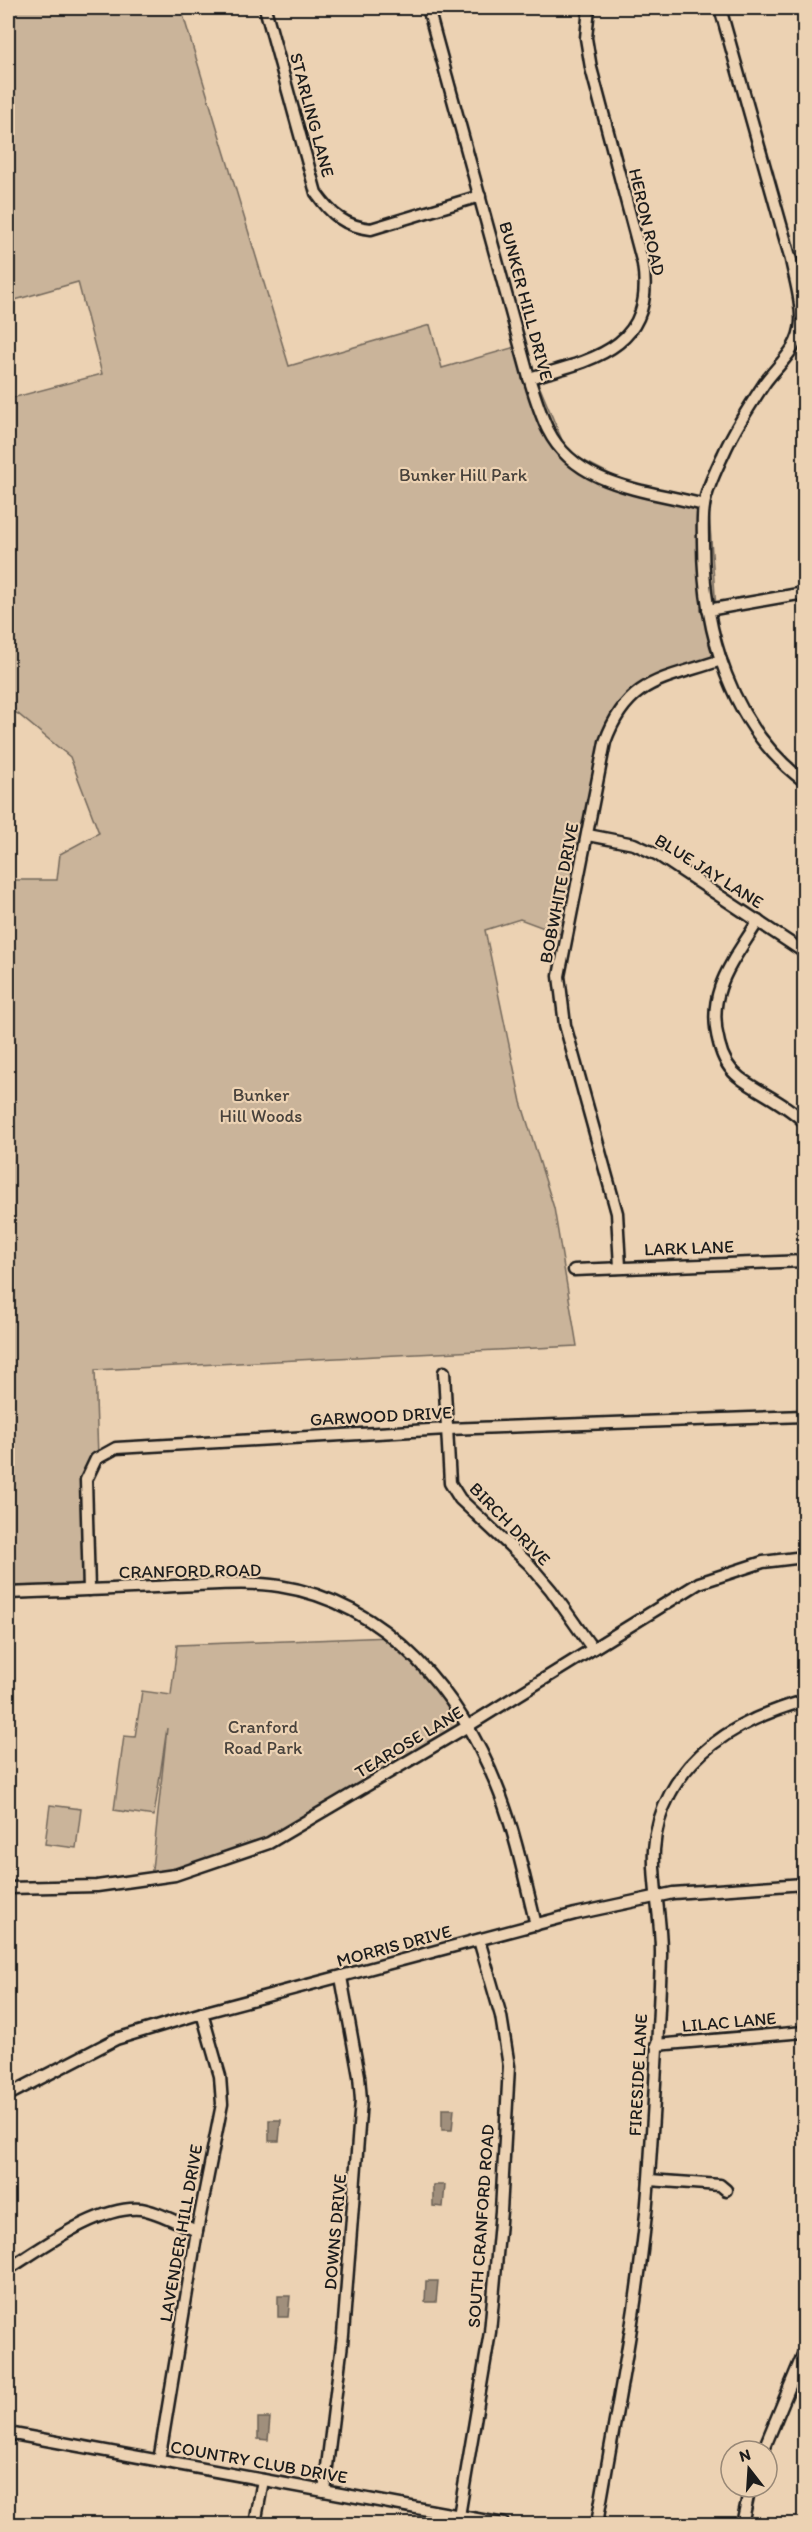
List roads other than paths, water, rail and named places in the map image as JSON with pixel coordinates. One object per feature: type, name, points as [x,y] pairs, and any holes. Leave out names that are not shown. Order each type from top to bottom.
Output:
[{"type":"street","name":"STARLING LANE","points":[[266,8],[316,193],[329,211],[356,228],[371,229],[480,196]]},
{"type":"street","name":"BUNKER HILL DRIVE","points":[[428,8],[530,378],[549,432],[578,464],[596,477],[625,487],[704,505]]},
{"type":"street","name":"HERON ROAD","points":[[530,378],[594,360],[624,338],[637,319],[644,302],[646,283],[643,264],[591,68],[586,38],[589,8]]},
{"type":"street","points":[[720,8],[791,260],[800,301],[801,324],[796,342],[789,355],[766,382],[732,434],[704,505],[704,583],[708,610],[721,660],[748,720],[770,749],[804,782]]},
{"type":"street","points":[[708,610],[804,593]]},
{"type":"street","name":"BOBWHITE DRIVE","points":[[620,1267],[617,1213],[565,1025],[560,976],[605,742],[611,725],[626,700],[642,688],[721,660]]},
{"type":"street","name":"BLUE JAY LANE","points":[[588,835],[634,844],[658,855],[804,952]]},
{"type":"street","points":[[758,921],[715,996],[713,1012],[715,1031],[727,1065],[737,1076],[804,1122]]},
{"type":"street","name":"LARK LANE","points":[[574,1270],[804,1261]]},
{"type":"street","name":"BIRCH DRIVE","points":[[444,1372],[450,1482],[460,1499],[529,1564],[551,1590],[592,1648]]},
{"type":"street","name":"GARWOOD DRIVE","points":[[89,1590],[86,1480],[92,1464],[107,1451],[123,1447],[447,1429],[804,1416]]},
{"type":"street","name":"TEAROSE LANE","points":[[8,1888],[97,1886],[175,1875],[269,1843],[468,1726],[699,1583],[763,1562],[804,1557]]},
{"type":"street","name":"CRANFORD ROAD","points":[[8,1593],[251,1583],[304,1592],[350,1608],[370,1619],[428,1671],[468,1726],[500,1795],[536,1925]]},
{"type":"street","name":"FIRESIDE LANE","points":[[597,2524],[632,2319],[649,2180],[661,1953],[654,1897],[653,1853],[657,1830],[670,1795],[690,1766],[710,1746],[759,1716],[804,1701]]},
{"type":"street","name":"MORRIS DRIVE","points":[[8,2095],[116,2039],[202,2013],[536,1925],[654,1897],[744,1886],[804,1884]]},
{"type":"street","name":"SOUTH CRANFORD ROAD","points":[[459,2516],[490,2332],[509,2066],[501,2016],[479,1940]]},
{"type":"street","name":"DOWNS DRIVE","points":[[324,2491],[343,2335],[361,2100],[359,2076],[341,1977]]},
{"type":"street","name":"LAVENDER HILL DRIVE","points":[[159,2461],[197,2231],[222,2104],[220,2076],[202,2013]]},
{"type":"street","name":"LILAC LANE","points":[[656,2045],[804,2032]]},
{"type":"street","points":[[649,2180],[720,2185],[726,2190]]},
{"type":"street","points":[[8,2269],[94,2220],[128,2209],[153,2212],[197,2231]]},
{"type":"street","points":[[768,2439],[804,2352]]},
{"type":"street","name":"COUNTRY CLUB DRIVE","points":[[8,2433],[504,2524]]},
{"type":"street","points":[[255,2524],[263,2480]]},
{"type":"street","points":[[742,2524],[747,2499]]},
{"type":"park label","name":"Bunker Hill Park","points":[[463,475]]},
{"type":"park label","name":"Bunker Hill Woods","points":[[261,1105]]},
{"type":"park label","name":"Cranford Road Park","points":[[263,1737]]}]
